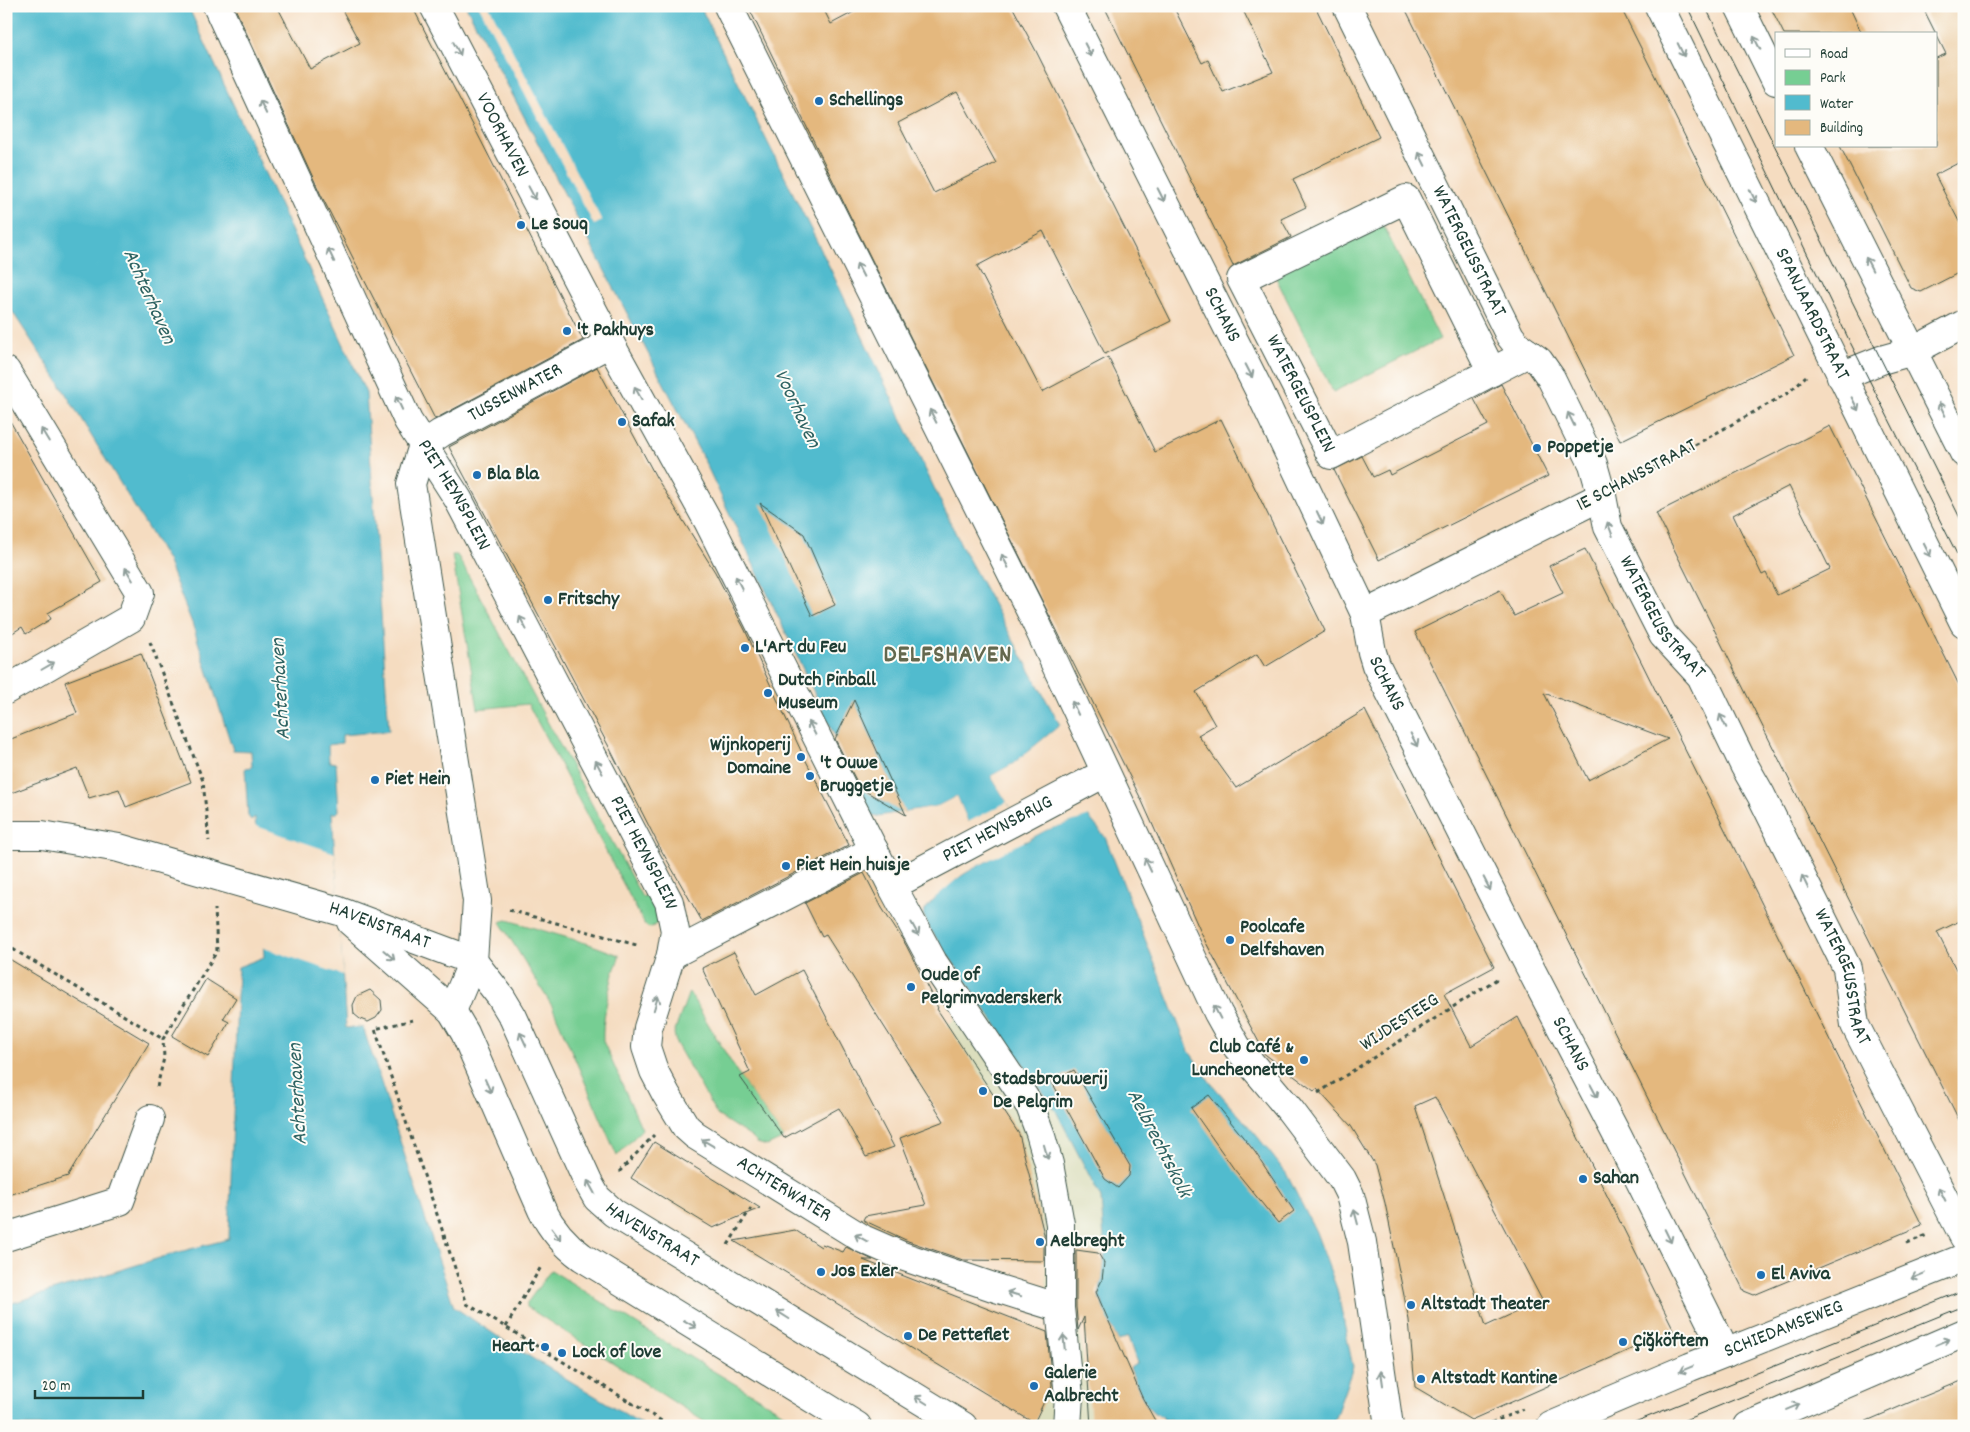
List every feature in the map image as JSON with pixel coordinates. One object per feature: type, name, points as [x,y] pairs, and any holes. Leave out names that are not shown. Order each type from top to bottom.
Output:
[{"type":"street","points":[[217,6],[408,421],[423,445]]},
{"type":"street","name":"VOORHAVEN","points":[[434,6],[610,343],[708,521],[874,850]]},
{"type":"street","points":[[728,6],[1031,612],[1218,1013],[1237,1047],[1290,1110],[1342,1179],[1350,1195],[1357,1216],[1362,1242],[1389,1426]]},
{"type":"street","name":"SCHANS","points":[[1066,6],[1258,388],[1365,614],[1376,665],[1618,1137],[1726,1353]]},
{"type":"street","name":"WATERGEUSSTRAAT","points":[[1347,6],[1510,336],[1518,346],[1539,361],[1551,378],[1592,464],[1602,496],[1608,527],[1663,635],[1701,676],[1847,968],[1855,1025],[1964,1237]]},
{"type":"street","name":"SPANJAARDSTRAAT","points":[[1659,6],[1964,623]]},
{"type":"street","points":[[1739,6],[1775,79]]},
{"type":"street","points":[[1810,148],[1964,453]]},
{"type":"street","points":[[1206,285],[1220,279],[1241,279],[1406,199],[1492,372]]},
{"type":"street","name":"WATERGEUSPLEIN","points":[[1241,279],[1331,455],[1528,353]]},
{"type":"street","points":[[1835,364],[1881,360],[1913,351],[1964,324]]},
{"type":"street","name":"TUSSENWATER","points":[[423,445],[441,433],[610,343]]},
{"type":"street","points":[[6,371],[140,593],[130,618],[6,690]]},
{"type":"street","name":"PIET HEYNSPLEIN","points":[[423,445],[458,499],[669,902],[675,931],[671,955]]},
{"type":"street","name":"PIET HEYNSPLEIN","points":[[423,445],[412,484],[477,901],[474,961],[452,1011]]},
{"type":"street","name":"1E SCHANSSTRAAT","points":[[1365,614],[1602,496]]},
{"type":"street","name":"PIET HEYNSBRUG","points":[[892,886],[1100,763]]},
{"type":"street","points":[[6,834],[42,835],[120,848],[339,911]]},
{"type":"street","points":[[671,955],[874,850],[933,962],[1030,1106],[1040,1133],[1049,1164],[1060,1224],[1060,1308],[1068,1382],[1067,1426]]},
{"type":"street","name":"HAVENSTRAAT","points":[[339,911],[474,961],[501,997],[513,1017],[588,1182],[597,1198],[614,1213],[962,1426]]},
{"type":"street","name":"HAVENSTRAAT","points":[[339,911],[452,1011],[465,1033],[542,1210],[558,1237],[582,1257],[857,1426]]},
{"type":"street","name":"ACHTERWATER","points":[[671,955],[648,1028],[646,1047],[654,1071],[686,1127],[695,1135],[863,1239],[911,1259],[1060,1308]]},
{"type":"street","points":[[6,1237],[120,1201],[150,1119]]},
{"type":"street","name":"SCHIEDAMSEWEG","points":[[1551,1426],[1726,1353],[1964,1258]]},
{"type":"street","points":[[1748,1426],[1964,1333]]},
{"type":"path","name":"1E SCHANSSTRAAT","points":[[1602,496],[1788,393],[1835,364]]},
{"type":"path","points":[[158,663],[203,781],[205,801]]},
{"type":"path","points":[[526,915],[671,955]]},
{"type":"path","points":[[164,1058],[163,1039],[217,951],[216,935]]},
{"type":"path","points":[[6,945],[163,1039]]},
{"type":"path","name":"WIJDESTEEG","points":[[1290,1110],[1526,960]]},
{"type":"path","points":[[376,1029],[466,1304],[670,1426]]},
{"type":"path","points":[[629,1160],[650,1139]]},
{"type":"path","points":[[732,1238],[738,1228]]},
{"type":"path","points":[[506,1327],[558,1237]]},
{"type":"shaded area","points":[[980,1002],[1056,1111],[1101,1198],[1105,1254],[1076,1250],[1070,1301],[1076,1326],[1080,1332],[1092,1426],[1036,1426],[1034,1423],[1040,1412],[1040,1368],[1051,1372],[1051,1333],[1042,1227],[1016,1129],[947,1025]]},
{"type":"green space","points":[[1380,219],[1440,339],[1333,392],[1273,272]]},
{"type":"green space","points":[[452,555],[457,555],[459,558],[642,897],[650,894],[659,918],[658,922],[649,928],[645,925],[528,704],[478,709]]},
{"type":"green space","points":[[507,920],[589,944],[619,955],[606,1008],[603,1041],[642,1129],[617,1156],[552,1006],[500,922]]},
{"type":"green space","points":[[689,992],[740,1077],[784,1138],[767,1146],[757,1143],[717,1115],[676,1043],[674,1033]]},
{"type":"green space","points":[[551,1270],[675,1348],[805,1426],[711,1426],[527,1307],[527,1303]]},
{"type":"water","name":"Achterhaven","points":[[6,6],[188,6],[366,393],[389,731],[342,735],[342,743],[328,745],[329,762],[336,763],[339,811],[336,814],[332,812],[346,1028],[363,1027],[454,1307],[512,1346],[645,1426],[6,1426],[6,1305],[179,1252],[229,1239],[238,967],[264,957],[255,817],[251,820],[248,816],[245,768],[252,767],[251,751],[233,750],[192,623],[167,560],[58,381],[6,302]]},
{"type":"water","points":[[466,6],[700,6],[830,268],[964,551],[1060,725],[1013,764],[991,776],[1007,802],[1025,842],[1046,830],[1088,816],[1105,837],[1189,1051],[1210,1082],[1286,1173],[1316,1232],[1337,1289],[1353,1367],[1332,1426],[1175,1426],[1170,1419],[1164,1420],[1162,1416],[1156,1414],[1146,1403],[1130,1368],[1137,1363],[1128,1337],[1118,1341],[1111,1326],[1106,1327],[1102,1301],[1099,1300],[1105,1254],[1101,1198],[1056,1111],[930,929],[923,914],[943,889],[970,870],[989,860],[970,821],[968,822],[957,796],[938,806],[873,817],[705,462]]},
{"type":"pier","points":[[479,6],[489,6],[602,221],[594,225]]},
{"type":"pier","points":[[1062,724],[1061,727],[1015,766],[994,777],[999,781],[1009,801],[1008,804],[1026,839],[1045,828],[1087,814],[1090,816],[1046,830],[964,873],[930,902],[921,915],[928,900],[963,871],[986,859],[968,824],[965,823],[956,803],[957,800],[939,809],[871,818],[938,806],[957,796],[968,822],[1007,802],[991,776],[1013,764]]},
{"type":"pier","points":[[253,825],[335,853],[343,975],[261,947]]},
{"type":"building","points":[[234,6],[277,6],[310,69],[360,43],[340,6],[412,6],[583,340],[435,419],[321,195]]},
{"type":"building","points":[[748,6],[822,6],[831,24],[865,6],[1012,6],[1171,321],[1105,354],[1043,231],[977,266],[1042,392],[1108,357],[1155,452],[1221,419],[1325,631],[1265,667],[1257,654],[1196,692],[1215,725],[1198,735],[1236,788],[1365,710],[1494,967],[1444,994],[1471,1046],[1518,1017],[1674,1330],[1471,1420],[1415,1387],[1409,1320],[1385,1203],[1375,1165],[1351,1126],[1317,1089],[1314,1091],[1262,1052],[1262,1048],[1203,937],[1142,801],[854,224]],"holes":[[[957,92],[996,163],[934,193],[898,123]],[[1435,1097],[1542,1300],[1486,1326],[1415,1106]]]},
{"type":"building","points":[[1104,6],[1173,6],[1202,63],[1208,60],[1223,92],[1273,72],[1241,6],[1315,6],[1379,137],[1293,179],[1306,207],[1281,219],[1291,237],[1233,266]]},
{"type":"building","points":[[1404,6],[1620,6],[1794,355],[1620,441]]},
{"type":"building","points":[[1770,6],[1849,6],[1861,32],[1783,32]]},
{"type":"building","points":[[1922,6],[1964,6],[1964,160],[1935,175],[1964,231],[1964,270],[1921,292],[1911,288],[1841,148],[1938,148],[1938,57],[1946,54],[1938,38],[1938,32],[1935,32]]},
{"type":"building","points":[[597,367],[656,477],[715,572],[745,630],[802,753],[849,845],[702,921],[660,848],[608,745],[449,447]]},
{"type":"building","points":[[1501,384],[1548,476],[1379,560],[1334,470],[1362,456],[1373,477],[1388,470],[1390,475],[1488,425],[1474,399]]},
{"type":"building","points":[[6,414],[102,582],[48,613],[51,619],[26,634],[22,627],[6,637]]},
{"type":"building","points":[[1830,426],[1964,695],[1964,919],[1937,932],[1964,985],[1964,1130],[1656,513]],"holes":[[[1789,486],[1830,569],[1777,595],[1766,573],[1762,575],[1733,515]]]},
{"type":"building","points":[[760,503],[804,534],[835,605],[812,616]]},
{"type":"building","points":[[1585,549],[1922,1225],[1754,1295],[1744,1291],[1415,632],[1500,590],[1514,616],[1563,593],[1549,566]],"holes":[[[1544,693],[1668,739],[1588,780]]]},
{"type":"building","points":[[141,653],[191,782],[126,807],[119,789],[89,798],[77,768],[6,795],[6,741],[77,713],[65,682]]},
{"type":"building","points":[[854,700],[906,815],[860,788],[835,739]]},
{"type":"building","points":[[864,873],[882,908],[906,945],[937,1009],[1019,1134],[1044,1234],[1044,1261],[963,1260],[908,1241],[863,1220],[865,1216],[926,1205],[900,1138],[944,1121],[826,935],[822,937],[805,903]]},
{"type":"building","points":[[734,952],[756,995],[802,970],[894,1147],[866,1157],[839,1108],[784,1138],[740,1077],[750,1072],[702,968]]},
{"type":"building","points":[[6,957],[149,1043],[68,1176],[6,1196]]},
{"type":"building","points":[[206,979],[236,998],[223,1019],[229,1022],[208,1057],[172,1036]]},
{"type":"building","points":[[370,990],[381,1000],[382,1010],[376,1018],[368,1022],[354,1014],[353,1005],[357,996]]},
{"type":"building","points":[[1074,1070],[1130,1166],[1129,1176],[1118,1188],[1105,1179],[1052,1082]]},
{"type":"building","points":[[1209,1095],[1255,1152],[1294,1211],[1278,1223],[1234,1169],[1191,1108]]},
{"type":"building","points":[[654,1142],[760,1208],[713,1228],[631,1178]]},
{"type":"building","points":[[795,1230],[821,1247],[822,1244],[843,1252],[846,1247],[873,1260],[863,1260],[1047,1332],[1052,1385],[1034,1423],[734,1241]]},
{"type":"building","points":[[1076,1250],[1098,1253],[1104,1263],[1102,1280],[1096,1292],[1142,1397],[1158,1426],[1091,1426],[1084,1317],[1078,1330],[1076,1307]]},
{"type":"building","points":[[1964,1380],[1964,1426],[1855,1426],[1920,1398]]},
{"type":"tram line","points":[[1687,6],[1850,342],[1964,568]]},
{"type":"tram line","points":[[1705,6],[1775,147]]},
{"type":"tram line","points":[[1776,148],[1964,526]]},
{"type":"tram line","points":[[1625,1426],[1964,1290]]},
{"type":"tram line","points":[[1670,1426],[1964,1306]]},
{"type":"place","name":"Schellings","points":[[819,101]]},
{"type":"place","name":"Le Souq","points":[[521,225]]},
{"type":"place","name":"'t Pakhuys","points":[[567,331]]},
{"type":"place","name":"Safak","points":[[622,422]]},
{"type":"place","name":"Poppetje","points":[[1537,448]]},
{"type":"place","name":"Bla Bla","points":[[477,475]]},
{"type":"place","name":"Fritschy","points":[[548,600]]},
{"type":"place","name":"L'Art du Feu","points":[[745,648]]},
{"type":"place","name":"Dutch Pinball Museum","points":[[768,693]]},
{"type":"place","name":"Wijnkoperij Domaine","points":[[801,757]]},
{"type":"place","name":"'t Ouwe Bruggetje","points":[[810,776]]},
{"type":"place","name":"Piet Hein","points":[[375,780]]},
{"type":"place","name":"Piet Hein huisje","points":[[786,866]]},
{"type":"place","name":"Poolcafe Delfshaven","points":[[1230,940]]},
{"type":"place","name":"Oude of Pelgrimvaderskerk","points":[[911,987]]},
{"type":"place","name":"Club Café & Luncheonette","points":[[1304,1060]]},
{"type":"place","name":"Stadsbrouwerij De Pelgrim","points":[[983,1091]]},
{"type":"place","name":"Sahan","points":[[1583,1179]]},
{"type":"place","name":"Aelbreght","points":[[1040,1242]]},
{"type":"place","name":"Jos Exler","points":[[821,1272]]},
{"type":"place","name":"El Aviva","points":[[1761,1275]]},
{"type":"place","name":"Altstadt Theater","points":[[1411,1305]]},
{"type":"place","name":"De Petteflet","points":[[908,1336]]},
{"type":"place","name":"Çiğköftem","points":[[1623,1342]]},
{"type":"place","name":"Heart","points":[[545,1347]]},
{"type":"place","name":"Lock of love","points":[[562,1353]]},
{"type":"place","name":"Altstadt Kantine","points":[[1421,1379]]},
{"type":"place","name":"Galerie Aalbrecht","points":[[1034,1386]]},
{"type":"district","name":"DELFSHAVEN","points":[[948,656]]},
{"type":"water label","name":"Voorhaven","points":[[796,409]]},
{"type":"water label","name":"Aelbrechtskolk","points":[[1158,1144]]}]
